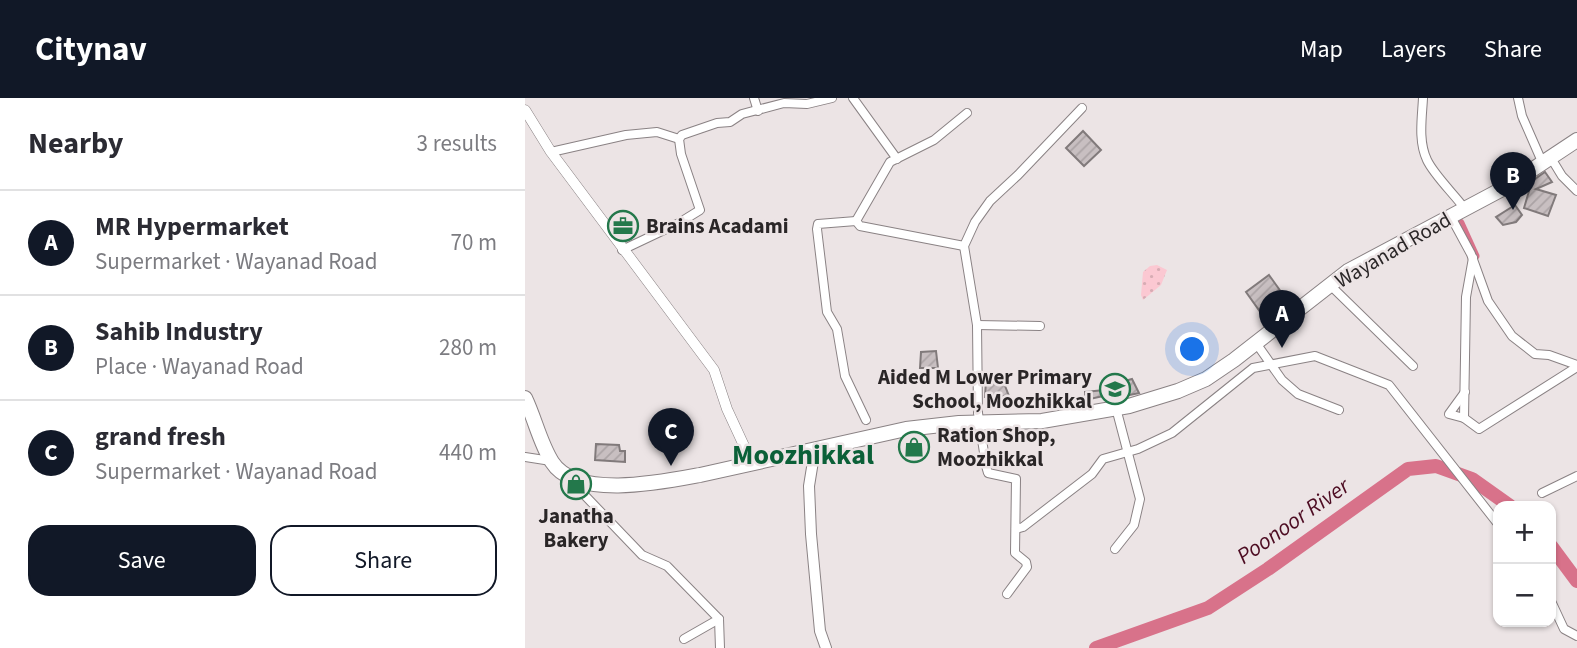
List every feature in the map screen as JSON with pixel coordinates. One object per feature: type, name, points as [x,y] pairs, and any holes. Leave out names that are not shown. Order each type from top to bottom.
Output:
[{"type":"highway","name":"Wayanad Road","points":[[568,477],[597,484],[630,484],[700,475],[906,429],[959,423],[1042,421],[1116,408],[1178,391],[1206,379],[1330,285],[1380,253],[1465,209],[1547,161],[1577,140]]},
{"type":"highway","points":[[525,398],[551,461],[568,477]]},
{"type":"main road","points":[[814,449],[809,486],[820,631],[826,648]]},
{"type":"street","points":[[754,98],[758,111]]},
{"type":"street","points":[[622,250],[700,210],[681,154],[679,139],[682,135],[784,103],[807,104],[832,98]]},
{"type":"street","points":[[853,98],[897,159]]},
{"type":"street","points":[[1423,98],[1421,140],[1425,158],[1465,209]]},
{"type":"street","points":[[1518,98],[1522,116],[1547,161],[1577,191]]},
{"type":"street","points":[[1007,594],[1027,567],[1026,562],[1015,553],[1016,479],[988,473],[978,413],[977,325],[964,246],[975,222],[990,201],[1082,108]]},
{"type":"street","points":[[525,110],[551,152],[622,250],[651,284],[714,370],[727,409],[752,463]]},
{"type":"street","points":[[856,221],[890,162],[934,140],[967,113]]},
{"type":"street","points":[[551,152],[626,135],[657,132],[679,139]]},
{"type":"street","points":[[1451,217],[1473,258],[1488,301],[1512,336],[1535,354],[1549,355],[1577,366]]},
{"type":"street","points":[[856,221],[860,226],[964,246]]},
{"type":"street","points":[[856,221],[817,224],[817,229],[827,312],[837,329],[845,376],[866,420]]},
{"type":"street","points":[[1464,418],[1466,297],[1473,258]]},
{"type":"street","points":[[1330,285],[1413,366]]},
{"type":"street","points":[[977,325],[1040,326]]},
{"type":"street","points":[[1256,343],[1282,380],[1299,394],[1339,410]]},
{"type":"street","points":[[1016,529],[1023,527],[1092,474],[1103,459],[1172,433],[1253,368],[1315,356],[1389,385],[1493,517]]},
{"type":"street","points":[[1465,392],[1449,414],[1464,418],[1479,429],[1577,366]]},
{"type":"street","points":[[1115,549],[1134,525],[1140,499],[1116,408]]},
{"type":"street","points":[[525,457],[551,461]]},
{"type":"street","points":[[1542,493],[1577,476]]},
{"type":"street","points":[[568,477],[642,555],[667,566],[719,619],[720,648]]},
{"type":"street","points":[[1556,612],[1564,629],[1577,636]]},
{"type":"street","points":[[684,639],[719,619]]},
{"type":"shaded area","points":[[1157,265],[1167,270],[1161,285],[1143,300],[1143,272],[1150,266]]},
{"type":"building","points":[[1083,131],[1101,150],[1084,166],[1066,148]]},
{"type":"building","points":[[1545,172],[1552,182],[1536,189],[1556,195],[1548,216],[1524,208],[1532,181]]},
{"type":"building","points":[[1515,205],[1522,215],[1516,222],[1503,225],[1496,217]]},
{"type":"building","points":[[1269,275],[1284,296],[1261,313],[1246,292]]},
{"type":"building","points":[[936,351],[938,368],[920,368],[921,352]]},
{"type":"building","points":[[1132,379],[1139,393],[1111,399],[1108,395],[1085,400],[1085,392],[1105,390],[1103,387]]},
{"type":"building","points":[[986,380],[1003,381],[1009,396],[985,397]]},
{"type":"building","points":[[596,444],[619,445],[620,451],[625,451],[625,462],[595,460]]},
{"type":"waterway","points":[[1460,223],[1475,256]]},
{"type":"waterway","name":"Poonoor River","points":[[1096,648],[1208,608],[1268,569],[1408,469],[1436,466],[1472,479],[1503,501]]},
{"type":"waterway","name":"Poonoor River","points":[[1556,553],[1577,581]]},
{"type":"place","name":"Sahib Industry","points":[[1513,210]]},
{"type":"place","name":"Brains Acadami","points":[[623,226]]},
{"type":"place","name":"MR Hypermarket","points":[[1282,348]]},
{"type":"place","name":"Aided M Lower Primary School, Moozhikkal","points":[[1115,389]]},
{"type":"place","name":"Ration Shop, Moozhikkal","points":[[914,447]]},
{"type":"place","name":"grand fresh","points":[[671,466]]},
{"type":"place","name":"Janatha Bakery","points":[[576,484]]},
{"type":"district","name":"Moozhikkal","points":[[803,455]]}]
